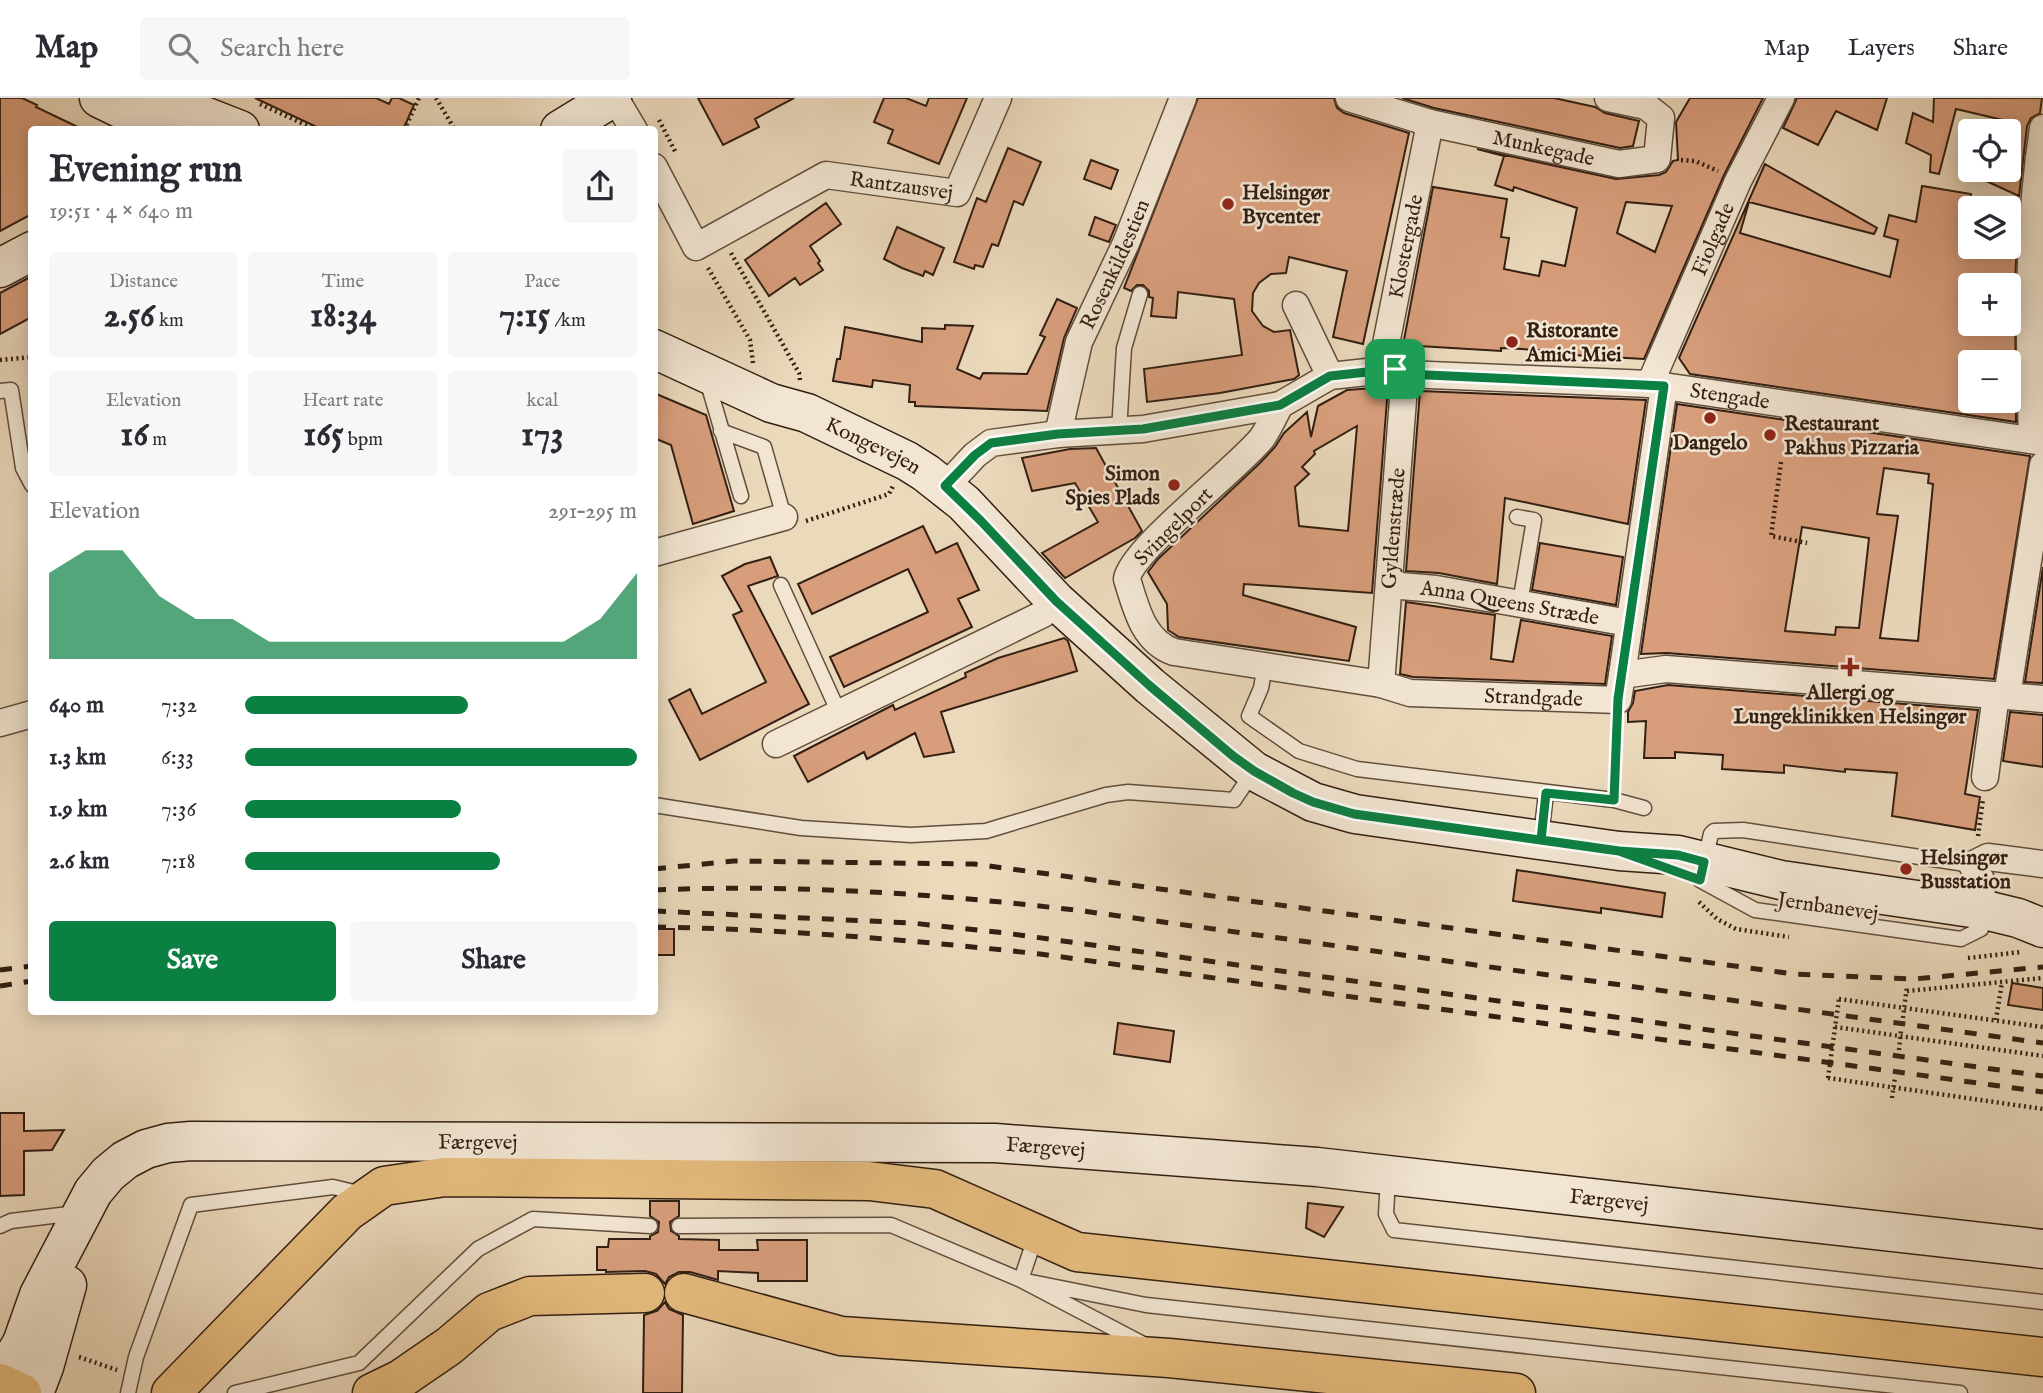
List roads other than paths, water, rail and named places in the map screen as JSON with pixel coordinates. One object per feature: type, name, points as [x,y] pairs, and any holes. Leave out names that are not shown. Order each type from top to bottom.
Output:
[{"type":"main road","points":[[171,1393],[346,1212],[384,1186],[445,1177],[869,1181],[934,1189],[1077,1252],[2038,1360]]},
{"type":"main road","points":[[372,1393],[401,1379],[440,1353],[489,1312],[530,1296],[645,1293]]},
{"type":"main road","points":[[684,1293],[842,1336],[1169,1357],[1516,1393]]},
{"type":"main road","points":[[0,1382],[22,1393]]},
{"type":"street","points":[[99,98],[168,116],[250,117]]},
{"type":"street","name":"Rantzausvej","points":[[658,175],[696,247],[827,175],[957,193],[998,98]]},
{"type":"street","name":"Rosenkildestien","points":[[1058,434],[1079,342],[1126,243],[1183,98]]},
{"type":"street","name":"Munkegade","points":[[1349,98],[1430,123],[1619,164],[1657,159],[1661,118],[1646,106],[1608,98]]},
{"type":"street","name":"Fiolgade","points":[[1620,687],[1657,385],[1738,181],[1781,98]]},
{"type":"street","points":[[589,114],[623,126]]},
{"type":"street","name":"Klostergade","points":[[1400,372],[1386,344],[1430,123]]},
{"type":"street","points":[[2037,441],[2029,341],[2031,237],[2042,145]]},
{"type":"street","points":[[0,268],[28,253]]},
{"type":"street","points":[[1296,305],[1330,376]]},
{"type":"street","name":"Kongevejen","points":[[658,324],[693,337],[753,367],[782,386],[807,413]]},
{"type":"street","name":"Kongevejen","points":[[658,351],[771,403],[807,413],[907,461],[945,486],[973,512],[1056,601]]},
{"type":"street","name":"Stengade","points":[[945,486],[975,455],[991,443],[1058,434],[1154,427],[1280,405],[1330,376],[1400,372],[1657,385],[1789,408],[2037,441]]},
{"type":"street","name":"Gyldenstræde","points":[[1381,684],[1393,536],[1400,372]]},
{"type":"street","name":"Svingelport","points":[[1174,652],[1153,640],[1143,626],[1127,579],[1128,571],[1156,540],[1262,438],[1280,405]]},
{"type":"street","points":[[1985,778],[2043,465]]},
{"type":"street","points":[[658,552],[784,517]]},
{"type":"street","name":"Anna Queens Stræde","points":[[1389,585],[1436,589],[1629,623]]},
{"type":"street","points":[[776,744],[1043,614],[1056,601]]},
{"type":"street","name":"Jernbanevej","points":[[1056,601],[1223,748],[1254,771],[1313,802],[1354,814],[1619,851],[1678,855],[1702,871],[1755,895],[1983,920],[2018,918],[2043,928]]},
{"type":"street","name":"Strandgade","points":[[1174,652],[1381,684],[1410,693],[1620,687],[1667,669],[2043,699]]},
{"type":"street","points":[[0,723],[28,716]]},
{"type":"street","points":[[1972,865],[1988,857],[2043,864]]},
{"type":"street","name":"Jernbanevej","points":[[1983,920],[2015,936],[2043,937]]},
{"type":"street","name":"Færgevej","points":[[0,1382],[22,1343],[39,1295],[79,1216],[108,1174],[125,1160],[146,1149],[191,1141],[995,1143],[1317,1167],[2043,1249]]},
{"type":"street","name":"Færgevej","points":[[34,1393],[64,1299],[79,1216]]},
{"type":"lane","points":[[1119,430],[1124,348],[1140,294]]},
{"type":"lane","points":[[704,372],[741,496]]},
{"type":"lane","points":[[0,391],[12,390],[23,468],[28,477]]},
{"type":"lane","points":[[721,431],[764,447],[784,517]]},
{"type":"lane","points":[[1517,516],[1534,520],[1520,603]]},
{"type":"lane","points":[[781,585],[839,713]]},
{"type":"lane","points":[[1265,666],[1261,688],[1249,716],[1299,751],[1357,769],[1614,800],[1644,808]]},
{"type":"lane","points":[[658,805],[801,828],[923,835],[986,831],[1106,795],[1128,792],[1234,800],[1254,771]]},
{"type":"lane","points":[[1541,840],[1546,793]]},
{"type":"lane","points":[[1702,871],[1711,834],[1714,831],[1743,830],[1972,865],[1986,876],[1988,889],[1983,920]]},
{"type":"lane","points":[[1389,1177],[1385,1214],[1394,1230],[2043,1302]]},
{"type":"lane","points":[[128,1393],[136,1357],[191,1205],[333,1187],[370,1196]]},
{"type":"lane","points":[[0,1226],[10,1221],[79,1216]]},
{"type":"lane","points":[[235,1393],[359,1363],[478,1249],[533,1219],[650,1226]]},
{"type":"lane","points":[[679,1226],[891,1224],[1021,1280],[1169,1357]]},
{"type":"lane","points":[[1021,1280],[1036,1234]]},
{"type":"lane","points":[[1021,1280],[1146,1304],[1960,1393]]},
{"type":"railway","points":[[658,869],[734,861],[974,864],[1794,974],[1914,979],[2043,967]]},
{"type":"railway","points":[[658,890],[762,888],[869,892],[1029,905],[2043,1043]]},
{"type":"railway","points":[[658,911],[912,923],[1005,933],[2043,1076]]},
{"type":"railway","points":[[658,927],[847,936],[1040,954],[2043,1092]]},
{"type":"railway","points":[[0,970],[28,966]]},
{"type":"railway","points":[[0,986],[28,982]]},
{"type":"place","name":"Helsingør Bycenter","points":[[1228,204]]},
{"type":"place","name":"Ristorante Amici Miei","points":[[1512,342]]},
{"type":"place","name":"Dangelo","points":[[1710,418]]},
{"type":"place","name":"Restaurant Pakhus Pizzaria","points":[[1770,435]]},
{"type":"place","name":"Simon Spies Plads","points":[[1174,485]]},
{"type":"place","name":"Allergi og Lungeklinikken Helsingør","points":[[1850,667]]},
{"type":"place","name":"Helsingør Busstation","points":[[1906,869]]}]
